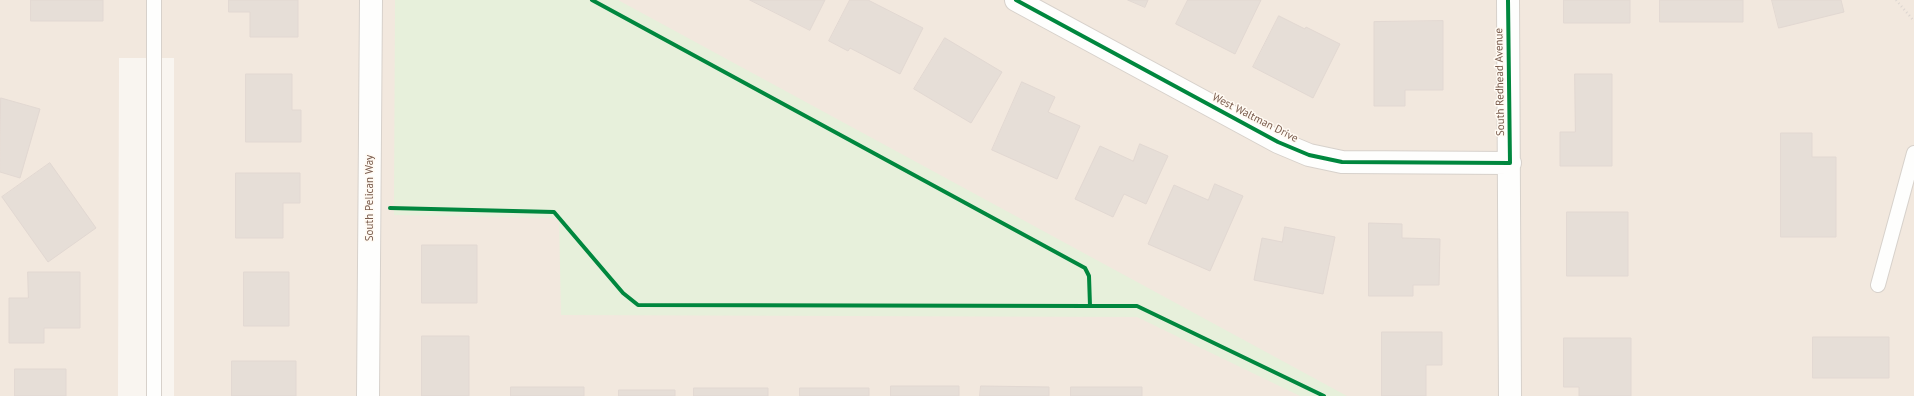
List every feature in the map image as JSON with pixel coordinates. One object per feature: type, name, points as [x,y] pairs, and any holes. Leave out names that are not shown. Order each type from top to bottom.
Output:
[{"type":"street","name":"South Pelican Way","points":[[368,396],[371,0]]},
{"type":"street","name":"West Waltman Drive","points":[[1016,0],[1278,142],[1309,155],[1342,162],[1510,163]]},
{"type":"street","name":"South Redhead Avenue","points":[[1508,0],[1510,396]]},
{"type":"lane","points":[[154,0],[154,396]]},
{"type":"lane","points":[[1878,285],[1914,153]]},
{"type":"path","points":[[592,0],[1085,268],[1089,276],[1090,306]]},
{"type":"path","points":[[1896,0],[1914,21]]},
{"type":"path","points":[[390,208],[554,212],[604,272],[638,305],[1137,306],[1324,396]]},
{"type":"shaded area","points":[[0,0],[1914,0],[1914,396],[174,396],[174,58],[119,58],[118,396],[0,396]]},
{"type":"green space","points":[[395,0],[618,0],[1347,396],[1300,396],[1137,317],[561,315],[559,218],[394,215]]},
{"type":"building","points":[[31,0],[103,0],[103,21],[31,21]]},
{"type":"building","points":[[229,0],[298,0],[298,37],[250,37],[250,12],[229,12]]},
{"type":"building","points":[[750,0],[825,0],[810,30]]},
{"type":"building","points":[[850,0],[868,0],[923,28],[900,74],[850,48],[848,51],[829,41]]},
{"type":"building","points":[[1128,0],[1148,0],[1145,7]]},
{"type":"building","points":[[1188,0],[1261,0],[1235,54],[1176,24]]},
{"type":"building","points":[[1564,0],[1630,0],[1630,23],[1564,23]]},
{"type":"building","points":[[1660,0],[1743,0],[1743,22],[1660,22]]},
{"type":"building","points":[[1772,0],[1841,0],[1844,12],[1779,28]]},
{"type":"building","points":[[1279,16],[1305,29],[1306,27],[1340,44],[1313,98],[1253,67]]},
{"type":"building","points":[[1443,21],[1443,90],[1405,90],[1405,106],[1374,106],[1374,22]]},
{"type":"building","points":[[945,38],[1002,72],[971,123],[914,89]]},
{"type":"building","points":[[246,74],[292,74],[292,110],[301,110],[301,142],[246,142]]},
{"type":"building","points":[[1575,74],[1612,74],[1612,166],[1560,166],[1560,132],[1575,132]]},
{"type":"building","points":[[1022,82],[1055,97],[1048,112],[1080,126],[1057,179],[992,150]]},
{"type":"building","points":[[1,98],[40,109],[20,178],[0,172]]},
{"type":"building","points":[[1781,133],[1812,133],[1812,157],[1836,157],[1836,237],[1781,237]]},
{"type":"building","points":[[1140,144],[1168,156],[1146,204],[1124,194],[1113,217],[1075,199],[1100,146],[1133,161]]},
{"type":"building","points":[[50,163],[96,228],[48,262],[2,197]]},
{"type":"building","points":[[236,173],[300,173],[300,203],[283,203],[283,238],[236,238]]},
{"type":"building","points":[[1215,184],[1243,196],[1210,271],[1148,244],[1174,185],[1208,200]]},
{"type":"building","points":[[1567,212],[1628,212],[1628,276],[1567,276]]},
{"type":"building","points":[[1369,223],[1402,224],[1402,238],[1440,239],[1439,285],[1413,285],[1413,296],[1369,296]]},
{"type":"building","points":[[1285,227],[1335,237],[1323,294],[1254,280],[1262,238],[1282,242]]},
{"type":"building","points":[[422,245],[477,245],[477,303],[422,303]]},
{"type":"building","points":[[28,272],[80,272],[80,328],[44,328],[44,343],[9,343],[9,298],[28,298]]},
{"type":"building","points":[[244,272],[289,272],[289,326],[244,326]]},
{"type":"building","points":[[1382,332],[1442,332],[1442,365],[1426,365],[1426,396],[1382,396]]},
{"type":"building","points":[[422,336],[469,336],[469,396],[422,396]]},
{"type":"building","points":[[1813,337],[1889,337],[1889,378],[1813,378]]},
{"type":"building","points":[[1564,338],[1631,338],[1631,396],[1579,396],[1579,387],[1564,387]]},
{"type":"building","points":[[232,361],[296,361],[296,396],[232,396]]},
{"type":"building","points":[[15,369],[66,369],[66,396],[15,396]]},
{"type":"building","points":[[891,386],[959,386],[959,396],[891,396]]},
{"type":"building","points":[[981,386],[1049,387],[1049,396],[980,396]]},
{"type":"building","points":[[511,387],[584,387],[584,396],[511,396]]},
{"type":"building","points":[[1071,387],[1142,387],[1142,396],[1071,396]]},
{"type":"building","points":[[694,388],[768,388],[768,396],[694,396]]},
{"type":"building","points":[[800,388],[869,388],[869,396],[800,396]]},
{"type":"building","points":[[619,390],[675,390],[675,396],[619,396]]},
{"type":"cycle path","points":[[390,208],[554,212],[623,293],[638,305],[1090,306],[1089,276],[1085,268],[592,0]]},
{"type":"cycle path","points":[[1016,0],[1278,142],[1309,155],[1342,162],[1510,163],[1508,0]]},
{"type":"cycle path","points":[[1090,306],[1137,306],[1324,396]]}]
